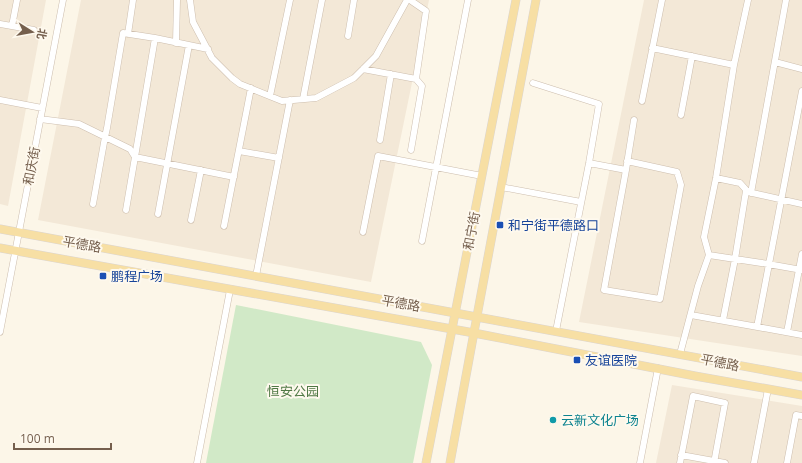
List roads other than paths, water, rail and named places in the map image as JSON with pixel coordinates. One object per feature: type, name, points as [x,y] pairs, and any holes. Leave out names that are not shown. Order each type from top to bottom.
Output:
[{"type":"main road","name":"和宁街","points":[[426,463],[516,0]]},
{"type":"main road","name":"和宁街","points":[[450,463],[536,0]]},
{"type":"main road","name":"平德路","points":[[0,229],[802,377]]},
{"type":"main road","name":"平德路","points":[[0,248],[474,333],[802,395]]},
{"type":"street","points":[[12,26],[17,0]]},
{"type":"street","name":"和庆街","points":[[0,332],[63,0]]},
{"type":"street","points":[[128,34],[133,0]]},
{"type":"street","points":[[176,43],[177,0]]},
{"type":"street","points":[[190,0],[193,22],[212,58],[240,84],[282,101],[316,98],[354,78],[376,56],[409,0],[426,11],[416,79]]},
{"type":"street","points":[[270,96],[290,0]]},
{"type":"street","points":[[303,99],[322,0]]},
{"type":"street","points":[[348,36],[354,0]]},
{"type":"street","points":[[422,240],[468,0]]},
{"type":"street","points":[[642,101],[662,0]]},
{"type":"street","points":[[680,354],[698,286],[709,255],[704,237],[716,178],[734,65],[748,0]]},
{"type":"street","points":[[723,320],[786,0]]},
{"type":"street","points":[[0,24],[34,30]]},
{"type":"street","points":[[94,204],[123,33],[208,49]]},
{"type":"street","points":[[126,210],[155,38]]},
{"type":"street","points":[[158,214],[189,45]]},
{"type":"street","points":[[652,48],[734,65]]},
{"type":"street","points":[[681,115],[692,56]]},
{"type":"street","points":[[775,62],[802,69]]},
{"type":"street","points":[[363,69],[416,79],[422,86],[411,150]]},
{"type":"street","points":[[380,140],[391,74]]},
{"type":"street","points":[[533,83],[599,104],[582,202],[556,331]]},
{"type":"street","points":[[224,226],[251,88]]},
{"type":"street","points":[[757,327],[780,199],[802,91]]},
{"type":"street","points":[[0,100],[42,108]]},
{"type":"street","points":[[256,276],[290,100]]},
{"type":"street","points":[[40,120],[79,124],[130,149],[135,157],[234,177]]},
{"type":"street","points":[[627,161],[677,172],[682,185],[660,299],[604,290],[634,120]]},
{"type":"street","points":[[239,151],[279,158]]},
{"type":"street","points":[[363,232],[378,156],[482,176]]},
{"type":"street","points":[[589,163],[626,170]]},
{"type":"street","points":[[191,220],[201,170]]},
{"type":"street","points":[[716,178],[740,183],[749,192],[802,204]]},
{"type":"street","points":[[501,187],[582,202]]},
{"type":"street","points":[[787,332],[802,254]]},
{"type":"street","points":[[709,255],[800,270]]},
{"type":"street","points":[[197,463],[230,290]]},
{"type":"street","points":[[690,315],[802,335]]},
{"type":"street","points":[[640,463],[658,368]]},
{"type":"street","points":[[754,463],[768,389]]},
{"type":"street","points":[[680,463],[693,396],[725,403],[714,462]]},
{"type":"street","points":[[787,463],[796,415],[802,416]]},
{"type":"street","points":[[681,454],[714,462],[725,463]]},
{"type":"place","name":"和宁街平德路口","points":[[500,225]]},
{"type":"place","name":"鹏程广场","points":[[103,276]]},
{"type":"place","name":"友谊医院","points":[[577,360]]},
{"type":"place","name":"云新文化广场","points":[[553,420]]},
{"type":"park label","name":"恒安公园","points":[[293,391]]}]
